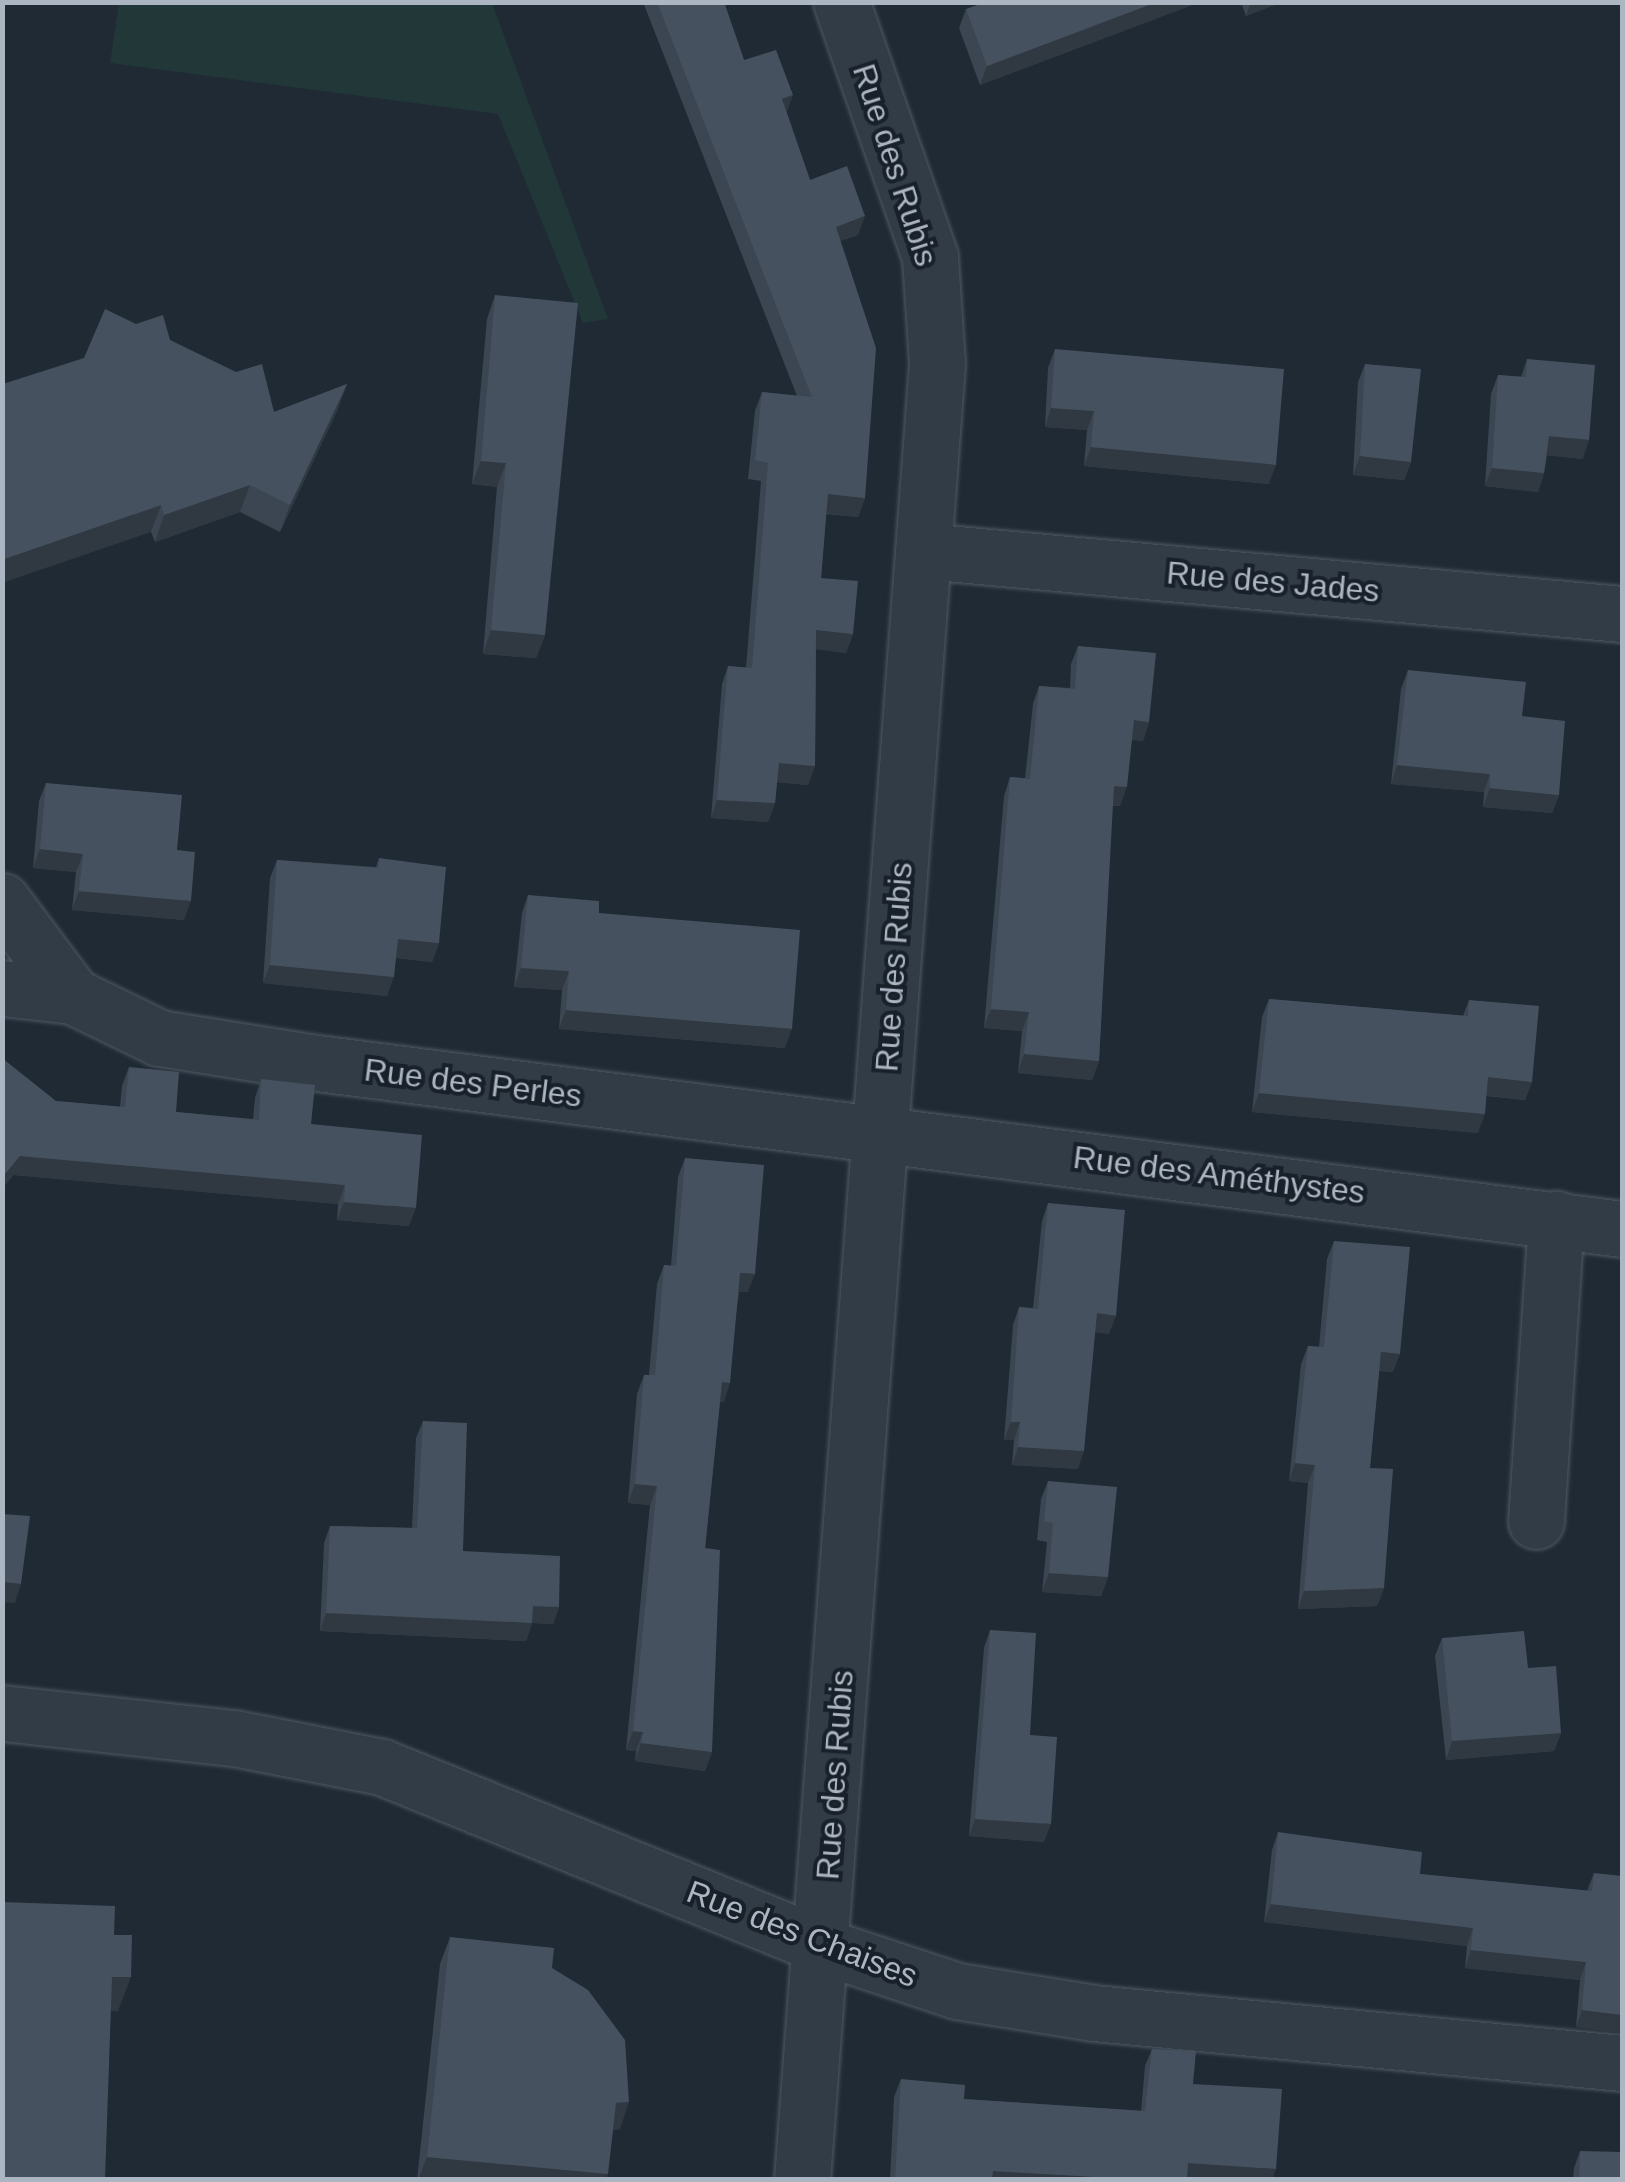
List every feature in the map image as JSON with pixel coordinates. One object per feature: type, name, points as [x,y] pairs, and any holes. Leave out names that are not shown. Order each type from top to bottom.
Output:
[{"type":"street","name":"Rue des Rubis","points":[[802,2180],[937,364],[930,257],[841,2]]},
{"type":"street","name":"Rue des Jades","points":[[924,551],[1622,614]]},
{"type":"street","name":"Rue des Perles","points":[[2,901],[73,996]]},
{"type":"street","name":"Rue des Perles","points":[[2,988],[73,996],[159,1038],[882,1135]]},
{"type":"street","name":"Rue des Améthystes","points":[[882,1135],[1622,1228]]},
{"type":"street","points":[[1536,1521],[1556,1219]]},
{"type":"street","name":"Rue des Chaises","points":[[2,1713],[234,1738],[382,1767],[822,1946],[945,1988],[1094,2013],[1622,2064]]},
{"type":"green space","points":[[119,3],[492,3],[608,319],[583,323],[498,114],[110,63]]},
{"type":"building","points":[[657,2],[724,2],[744,60],[776,50],[793,95],[782,99],[810,180],[847,166],[865,216],[836,227],[876,348],[865,498],[828,494],[821,578],[858,581],[853,634],[816,630],[815,766],[779,763],[775,803],[717,800],[728,666],[752,668],[768,463],[755,460],[762,392],[812,397]]},
{"type":"building","points":[[986,2],[1157,2],[987,66],[966,9]]},
{"type":"building","points":[[495,295],[578,303],[545,635],[491,630],[506,463],[481,461]]},
{"type":"building","points":[[105,309],[136,324],[163,315],[170,340],[236,372],[262,364],[274,412],[347,384],[290,505],[250,485],[164,515],[161,505],[2,560],[2,382],[84,358]]},
{"type":"building","points":[[1055,349],[1284,369],[1276,465],[1091,447],[1094,411],[1051,408]]},
{"type":"building","points":[[1527,359],[1595,365],[1589,440],[1549,436],[1544,473],[1492,468],[1498,375],[1526,377]]},
{"type":"building","points":[[1365,364],[1421,369],[1411,462],[1360,456]]},
{"type":"building","points":[[1078,646],[1156,653],[1149,722],[1134,720],[1127,787],[1114,786],[1099,1061],[1024,1054],[1029,1012],[991,1009],[1010,777],[1030,779],[1039,686],[1075,689]]},
{"type":"building","points":[[1408,670],[1526,682],[1522,716],[1565,721],[1559,795],[1490,788],[1490,774],[1397,765]]},
{"type":"building","points":[[46,783],[182,795],[177,850],[195,852],[191,901],[79,891],[83,854],[40,849]]},
{"type":"building","points":[[379,858],[446,867],[439,943],[398,939],[394,977],[270,965],[277,860],[378,868]]},
{"type":"building","points":[[528,895],[599,901],[599,913],[800,930],[792,1029],[566,1010],[569,971],[521,968]]},
{"type":"building","points":[[1269,999],[1468,1016],[1469,1000],[1539,1006],[1532,1082],[1488,1077],[1485,1114],[1259,1093]]},
{"type":"building","points":[[2,1058],[56,1101],[125,1107],[129,1067],[179,1072],[176,1112],[259,1120],[261,1079],[315,1085],[311,1124],[422,1135],[416,1208],[344,1202],[345,1185],[20,1156],[2,1178]]},
{"type":"building","points":[[685,1158],[764,1165],[755,1274],[740,1273],[730,1383],[722,1382],[705,1548],[720,1550],[712,1752],[641,1743],[643,1732],[633,1731],[657,1486],[635,1484],[644,1375],[655,1375],[664,1265],[676,1266]]},
{"type":"building","points":[[1048,1203],[1125,1210],[1116,1316],[1097,1313],[1084,1451],[1018,1447],[1020,1422],[1011,1422],[1019,1307],[1038,1309]]},
{"type":"building","points":[[1334,1241],[1410,1247],[1400,1354],[1381,1352],[1370,1468],[1393,1469],[1384,1588],[1304,1591],[1315,1465],[1295,1463],[1308,1346],[1324,1347]]},
{"type":"building","points":[[423,1421],[467,1423],[463,1551],[560,1556],[559,1607],[533,1606],[532,1623],[326,1613],[330,1526],[417,1528]]},
{"type":"building","points":[[1048,1481],[1117,1487],[1108,1577],[1049,1573],[1053,1523],[1044,1521]]},
{"type":"building","points":[[2,1514],[30,1516],[21,1584],[2,1582]]},
{"type":"building","points":[[990,1630],[1036,1633],[1030,1735],[1057,1737],[1051,1824],[975,1819]]},
{"type":"building","points":[[1524,1631],[1528,1668],[1556,1666],[1561,1733],[1452,1741],[1442,1638]]},
{"type":"building","points":[[1278,1832],[1422,1852],[1420,1874],[1592,1891],[1594,1873],[1622,1876],[1622,2015],[1582,2010],[1586,1962],[1471,1950],[1473,1928],[1271,1904]]},
{"type":"building","points":[[2,1902],[115,1906],[114,1935],[132,1935],[131,1977],[112,1977],[105,2180],[2,2180]]},
{"type":"building","points":[[450,1937],[554,1948],[552,1968],[588,1990],[625,2040],[629,2102],[616,2103],[608,2174],[427,2157]]},
{"type":"building","points":[[1152,2049],[1196,2051],[1193,2084],[1282,2089],[1276,2169],[1188,2163],[1187,2180],[1114,2180],[993,2171],[992,2180],[895,2180],[901,2079],[965,2085],[964,2099],[1145,2111]]},
{"type":"building","points":[[1580,2151],[1622,2152],[1622,2180],[1579,2180]]}]
